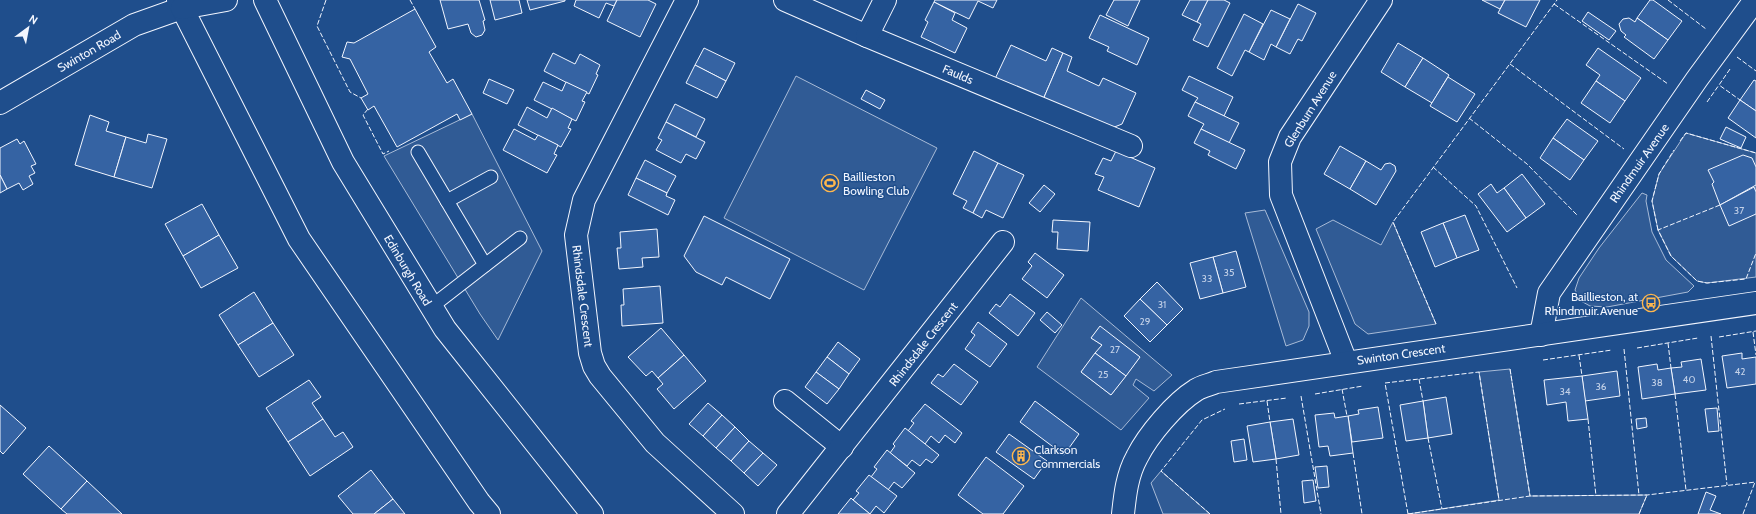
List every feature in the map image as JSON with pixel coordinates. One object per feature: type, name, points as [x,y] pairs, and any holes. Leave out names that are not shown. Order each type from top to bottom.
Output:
[{"type":"street","name":"Swinton Road","points":[[0,103],[134,25],[180,4],[226,0]]},
{"type":"street","name":"Edinburgh Road","points":[[264,0],[343,162],[444,329],[592,514]]},
{"type":"street","name":"Rhindsdale Crescent","points":[[687,0],[584,200],[576,235],[590,353],[594,366],[600,376],[655,443],[733,514]]},
{"type":"street","name":"Faulds","points":[[785,0],[867,36],[1131,146]]},
{"type":"street","points":[[867,36],[885,0]]},
{"type":"street","name":"Glenburn Avenue","points":[[1346,362],[1281,194],[1280,162],[1290,137],[1381,0]]},
{"type":"street","name":"Rhindmuir Avenue","points":[[1541,335],[1549,293],[1697,79],[1755,0]]},
{"type":"street","points":[[180,4],[299,239],[479,502],[489,514]]},
{"type":"street","name":"Rhindsdale Crescent","points":[[788,514],[1003,242]]},
{"type":"street","name":"Swinton Crescent","points":[[1123,514],[1125,492],[1137,457],[1156,430],[1177,405],[1197,390],[1216,382],[1756,303]]},
{"type":"street","points":[[785,401],[842,447]]},
{"type":"lane","points":[[418,152],[485,265]]},
{"type":"lane","points":[[448,201],[491,177]]},
{"type":"lane","points":[[431,307],[520,238]]},
{"type":"shaded area","name":"Baillieston Bowling Club","points":[[796,76],[937,148],[864,290],[724,218]]},
{"type":"shaded area","points":[[472,114],[542,251],[498,340],[480,314],[384,156]]},
{"type":"shaded area","points":[[1686,133],[1756,153],[1756,277],[1707,283],[1697,281],[1671,256],[1658,230],[1652,201],[1659,174]]},
{"type":"shaded area","points":[[1642,193],[1647,195],[1646,201],[1652,232],[1666,260],[1694,286],[1688,292],[1607,307],[1590,306],[1581,301],[1575,290],[1579,278],[1599,248]]},
{"type":"shaded area","points":[[1265,210],[1309,312],[1309,326],[1303,340],[1286,346],[1245,213]]},
{"type":"shaded area","points":[[1333,220],[1381,245],[1393,222],[1436,324],[1368,334],[1355,324],[1316,229]]},
{"type":"shaded area","points":[[1081,298],[1172,375],[1154,391],[1136,379],[1133,385],[1149,398],[1121,430],[1037,367]],"holes":[[[1100,327],[1140,357],[1111,395],[1081,372],[1102,345],[1091,338]]]},
{"type":"shaded area","points":[[1510,369],[1530,496],[1647,495],[1639,514],[1408,514],[1499,500],[1479,372]]},
{"type":"shaded area","points":[[1161,471],[1210,514],[1163,514],[1151,483]]},
{"type":"building","points":[[440,0],[479,0],[485,20],[483,21],[485,30],[482,35],[476,37],[471,33],[468,24],[448,29]]},
{"type":"building","points":[[490,0],[519,0],[522,13],[495,20]]},
{"type":"building","points":[[527,0],[565,0],[565,1],[530,10]]},
{"type":"building","points":[[576,0],[617,0],[614,6],[606,3],[599,18],[574,6]]},
{"type":"building","points":[[617,0],[648,0],[656,4],[640,37],[607,21]]},
{"type":"building","points":[[935,0],[997,0],[993,8],[978,1],[969,19],[934,2]]},
{"type":"building","points":[[1114,0],[1140,0],[1128,26],[1106,15]]},
{"type":"building","points":[[1190,0],[1208,0],[1197,22],[1182,15]]},
{"type":"building","points":[[1208,0],[1224,0],[1230,3],[1208,47],[1193,40],[1201,24],[1197,22]]},
{"type":"building","points":[[1482,0],[1505,0],[1500,9]]},
{"type":"building","points":[[1505,0],[1540,0],[1526,27],[1498,13]]},
{"type":"building","points":[[1650,0],[1653,0],[1682,21],[1668,40],[1637,18]]},
{"type":"building","points":[[934,2],[955,13],[952,20],[967,28],[955,53],[921,37],[928,22],[925,20]]},
{"type":"building","points":[[1298,4],[1316,13],[1302,41],[1298,39],[1290,54],[1276,47]]},
{"type":"building","points":[[415,9],[436,47],[429,52],[447,83],[453,79],[472,114],[460,120],[457,114],[397,147],[374,106],[368,110],[361,98],[368,94],[350,59],[342,57],[347,42],[354,43]]},
{"type":"building","points":[[1271,10],[1290,19],[1276,47],[1271,44],[1264,60],[1249,52]]},
{"type":"building","points":[[1588,12],[1616,31],[1609,40],[1582,21]]},
{"type":"building","points":[[1244,14],[1263,24],[1249,52],[1245,50],[1232,76],[1217,68]]},
{"type":"building","points":[[1100,15],[1149,38],[1137,65],[1107,51],[1109,47],[1089,38]]},
{"type":"building","points":[[1629,18],[1635,22],[1637,18],[1668,40],[1654,59],[1624,37],[1626,35],[1621,31],[1619,24],[1623,19]]},
{"type":"building","points":[[1398,43],[1423,58],[1405,87],[1381,72]]},
{"type":"building","points":[[1011,45],[1046,61],[1052,48],[1063,53],[1042,102],[994,81]]},
{"type":"building","points":[[704,48],[735,63],[726,81],[695,65]]},
{"type":"building","points":[[1598,48],[1641,78],[1625,101],[1596,81],[1600,75],[1586,65]]},
{"type":"building","points":[[553,53],[575,64],[580,54],[600,65],[596,74],[598,75],[589,94],[544,71]]},
{"type":"building","points":[[1063,53],[1072,57],[1067,71],[1099,86],[1103,78],[1136,93],[1122,124],[1112,128],[1042,102]]},
{"type":"building","points":[[1423,58],[1449,75],[1432,103],[1405,87]]},
{"type":"building","points":[[695,65],[726,81],[717,98],[686,83]]},
{"type":"building","points":[[1189,76],[1233,97],[1224,116],[1195,102],[1198,98],[1182,90]]},
{"type":"building","points":[[1448,77],[1475,94],[1457,122],[1430,106]]},
{"type":"building","points":[[489,79],[514,90],[507,104],[483,93]]},
{"type":"building","points":[[1754,80],[1756,81],[1756,111],[1740,100]]},
{"type":"building","points":[[1596,81],[1625,101],[1610,123],[1581,103]]},
{"type":"building","points":[[543,82],[562,91],[566,82],[587,92],[582,101],[585,102],[576,121],[534,100]]},
{"type":"building","points":[[866,90],[885,100],[880,109],[861,99]]},
{"type":"building","points":[[1740,100],[1756,111],[1756,138],[1728,118]]},
{"type":"building","points":[[1195,102],[1239,123],[1229,143],[1201,129],[1204,124],[1188,116]]},
{"type":"building","points":[[675,104],[705,119],[696,137],[666,122]]},
{"type":"building","points":[[527,107],[547,118],[552,108],[572,119],[568,128],[571,129],[561,147],[518,125]]},
{"type":"building","points":[[90,115],[109,122],[106,131],[126,137],[114,177],[75,165]]},
{"type":"building","points":[[1567,119],[1598,141],[1584,160],[1553,138]]},
{"type":"building","points":[[666,122],[705,142],[696,159],[686,154],[681,163],[656,150],[662,140],[658,138]]},
{"type":"building","points":[[1726,127],[1746,137],[1741,148],[1720,139]]},
{"type":"building","points":[[514,129],[535,140],[538,135],[558,145],[554,154],[557,155],[547,173],[503,150]]},
{"type":"building","points":[[1201,129],[1245,150],[1236,169],[1208,155],[1210,151],[1194,143]]},
{"type":"building","points":[[148,134],[167,139],[152,188],[114,177],[126,137],[146,143]]},
{"type":"building","points":[[1553,138],[1584,160],[1570,180],[1540,158]]},
{"type":"building","points":[[17,139],[20,144],[24,141],[36,164],[31,166],[35,173],[29,176],[33,184],[23,190],[19,183],[7,189],[0,175],[0,148]]},
{"type":"building","points":[[1340,146],[1366,161],[1350,189],[1324,174]]},
{"type":"building","points":[[974,151],[998,163],[973,213],[963,208],[967,201],[953,194]]},
{"type":"building","points":[[1116,151],[1155,168],[1139,207],[1098,190],[1104,177],[1095,174],[1103,158],[1111,161]]},
{"type":"building","points":[[1743,155],[1752,158],[1756,167],[1756,185],[1720,205],[1712,184],[1714,182],[1708,170]]},
{"type":"building","points":[[645,160],[676,176],[667,193],[636,178]]},
{"type":"building","points":[[1366,161],[1381,170],[1385,164],[1390,163],[1395,166],[1396,171],[1376,205],[1350,189]]},
{"type":"building","points":[[998,163],[1024,175],[1003,218],[986,210],[982,218],[973,213]]},
{"type":"building","points":[[1522,174],[1545,204],[1526,218],[1504,188]]},
{"type":"building","points":[[0,175],[7,189],[0,193]]},
{"type":"building","points":[[636,178],[667,193],[666,196],[675,200],[668,215],[628,195]]},
{"type":"building","points":[[1491,184],[1497,193],[1504,188],[1526,218],[1507,232],[1478,194]]},
{"type":"building","points":[[1044,185],[1055,194],[1040,212],[1029,203]]},
{"type":"building","points":[[1754,187],[1756,192],[1756,214],[1729,226],[1720,205]]},
{"type":"building","points":[[202,204],[219,235],[183,256],[165,224]]},
{"type":"building","points":[[1465,215],[1479,250],[1457,258],[1443,223]]},
{"type":"building","points":[[704,216],[790,259],[770,299],[726,277],[722,285],[696,272],[684,256]]},
{"type":"building","points":[[1053,220],[1090,222],[1088,251],[1057,249],[1058,232],[1052,232]]},
{"type":"building","points":[[1443,223],[1457,258],[1435,267],[1421,232]]},
{"type":"building","points":[[657,229],[659,257],[642,258],[643,267],[619,269],[617,248],[621,248],[620,232]]},
{"type":"building","points":[[219,235],[238,268],[201,288],[183,256]]},
{"type":"building","points":[[1236,251],[1246,287],[1223,293],[1213,257]]},
{"type":"building","points":[[1035,253],[1064,275],[1047,298],[1022,279],[1032,266],[1028,262]]},
{"type":"building","points":[[1213,257],[1223,293],[1200,299],[1190,263]]},
{"type":"building","points":[[1157,282],[1183,309],[1167,325],[1140,299]]},
{"type":"building","points":[[660,286],[663,323],[622,326],[621,305],[624,305],[623,289]]},
{"type":"building","points":[[254,292],[273,323],[238,345],[219,315]]},
{"type":"building","points":[[1010,294],[1035,313],[1018,336],[989,313],[996,304],[1000,307]]},
{"type":"building","points":[[1140,299],[1167,325],[1150,342],[1124,316]]},
{"type":"building","points":[[1047,312],[1062,325],[1055,333],[1040,320]]},
{"type":"building","points":[[978,322],[1007,344],[990,367],[965,349],[975,335],[971,332]]},
{"type":"building","points":[[273,323],[294,355],[259,377],[238,345]]},
{"type":"building","points":[[1100,326],[1140,357],[1126,376],[1095,353],[1102,345],[1091,338]]},
{"type":"building","points":[[661,328],[684,355],[658,378],[652,371],[646,376],[628,357]]},
{"type":"building","points":[[838,342],[860,359],[849,374],[827,357]]},
{"type":"building","points":[[1095,353],[1126,376],[1111,395],[1081,372]]},
{"type":"building","points":[[1742,353],[1742,359],[1756,357],[1756,384],[1727,388],[1722,356]]},
{"type":"building","points":[[684,355],[706,381],[674,409],[657,389],[663,384],[658,378]]},
{"type":"building","points":[[827,357],[849,374],[839,389],[816,372]]},
{"type":"building","points":[[1701,359],[1706,390],[1675,394],[1671,368],[1682,367],[1681,362]]},
{"type":"building","points":[[954,364],[978,382],[961,405],[931,383],[938,374],[943,377]]},
{"type":"building","points":[[1657,364],[1658,370],[1671,368],[1675,394],[1642,399],[1638,367]]},
{"type":"building","points":[[1617,371],[1620,396],[1585,401],[1582,376]]},
{"type":"building","points":[[816,372],[839,389],[827,404],[805,387]]},
{"type":"building","points":[[1582,376],[1588,419],[1568,421],[1566,402],[1547,405],[1544,380]]},
{"type":"building","points":[[309,380],[321,397],[312,403],[323,419],[288,442],[266,408]]},
{"type":"building","points":[[1446,397],[1452,434],[1428,438],[1423,401]]},
{"type":"building","points":[[1035,401],[1079,434],[1064,455],[1020,422]]},
{"type":"building","points":[[1423,401],[1428,438],[1406,441],[1400,405]]},
{"type":"building","points":[[708,403],[722,415],[703,436],[689,424]]},
{"type":"building","points":[[925,404],[962,433],[955,443],[945,435],[939,443],[931,436],[925,444],[908,431],[914,423],[911,421]]},
{"type":"building","points":[[0,405],[26,428],[3,454],[0,451]]},
{"type":"building","points":[[1378,407],[1383,438],[1352,442],[1348,416],[1359,414],[1358,410]]},
{"type":"building","points":[[1717,408],[1719,431],[1708,432],[1705,409]]},
{"type":"building","points":[[1334,413],[1335,418],[1348,416],[1353,453],[1330,456],[1328,446],[1319,447],[1315,415]]},
{"type":"building","points":[[722,415],[735,427],[716,448],[703,436]]},
{"type":"building","points":[[1646,418],[1647,427],[1637,429],[1636,419]]},
{"type":"building","points":[[323,419],[335,437],[343,432],[353,447],[310,476],[288,442]]},
{"type":"building","points":[[1293,419],[1299,455],[1276,459],[1270,422]]},
{"type":"building","points":[[1270,422],[1276,459],[1253,462],[1247,426]]},
{"type":"building","points":[[735,427],[749,441],[731,461],[716,448]]},
{"type":"building","points":[[905,428],[939,455],[932,463],[926,459],[920,466],[912,460],[907,466],[890,453],[895,446],[893,444]]},
{"type":"building","name":"Clarkson Commercials","points":[[1009,434],[1047,461],[1034,479],[996,452]]},
{"type":"building","points":[[1244,439],[1247,460],[1234,462],[1231,441]]},
{"type":"building","points":[[749,441],[763,453],[744,473],[731,461]]},
{"type":"building","points":[[49,446],[87,481],[61,509],[23,474]]},
{"type":"building","points":[[887,450],[915,473],[902,488],[894,482],[888,490],[871,477],[877,469],[874,467]]},
{"type":"building","points":[[763,453],[777,465],[758,486],[744,473]]},
{"type":"building","points":[[986,457],[1024,486],[1003,514],[983,514],[958,495]]},
{"type":"building","points":[[1327,466],[1329,487],[1318,488],[1315,467]]},
{"type":"building","points":[[371,470],[393,499],[374,514],[353,514],[338,496]]},
{"type":"building","points":[[869,475],[897,496],[884,513],[876,506],[870,514],[853,500],[859,493],[856,491]]},
{"type":"building","points":[[1313,480],[1316,501],[1304,503],[1302,481]]},
{"type":"building","points":[[87,481],[122,514],[67,514],[61,509]]},
{"type":"building","points":[[1706,492],[1716,496],[1710,510],[1721,514],[1698,514]]},
{"type":"building","points":[[851,498],[853,500],[870,514],[838,514]]},
{"type":"building","points":[[393,499],[405,514],[374,514]]},
{"type":"fence","points":[[326,0],[317,26],[350,92],[361,98]]},
{"type":"fence","points":[[410,0],[415,9]]},
{"type":"fence","points":[[1436,324],[1393,222],[1557,0]]},
{"type":"fence","points":[[1668,0],[1706,29]]},
{"type":"fence","points":[[1554,4],[1668,84]]},
{"type":"fence","points":[[1737,57],[1756,71]]},
{"type":"fence","points":[[1510,64],[1624,149]]},
{"type":"fence","points":[[1730,69],[1719,85],[1740,100]]},
{"type":"fence","points":[[1707,102],[1719,85]]},
{"type":"fence","points":[[368,109],[363,115],[383,154],[389,151]]},
{"type":"fence","points":[[1469,118],[1527,164],[1577,215]]},
{"type":"fence","points":[[1680,141],[1686,133],[1756,153]]},
{"type":"fence","points":[[1658,230],[1652,201],[1659,174],[1674,150]]},
{"type":"fence","points":[[1433,167],[1476,206],[1517,288]]},
{"type":"fence","points":[[1720,205],[1658,230],[1671,256],[1697,281],[1707,283],[1746,279],[1756,253]]},
{"type":"fence","points":[[1719,337],[1756,331]]},
{"type":"fence","points":[[1753,332],[1756,355]]},
{"type":"fence","points":[[1711,336],[1727,485]]},
{"type":"fence","points":[[1637,348],[1698,338]]},
{"type":"fence","points":[[1668,343],[1671,368]]},
{"type":"fence","points":[[1624,349],[1639,495]]},
{"type":"fence","points":[[1543,360],[1612,350]]},
{"type":"fence","points":[[1579,355],[1582,376]]},
{"type":"fence","points":[[1510,369],[1530,496]]},
{"type":"fence","points":[[1408,514],[1385,383],[1479,372],[1499,500]]},
{"type":"fence","points":[[1419,379],[1423,401]]},
{"type":"fence","points":[[1315,394],[1363,386]]},
{"type":"fence","points":[[1342,389],[1347,416]]},
{"type":"fence","points":[[1675,394],[1686,490]]},
{"type":"fence","points":[[1301,396],[1321,514]]},
{"type":"fence","points":[[1239,404],[1287,398]]},
{"type":"fence","points":[[1267,401],[1270,422]]},
{"type":"fence","points":[[1210,514],[1161,471],[1202,420],[1225,409]]},
{"type":"fence","points":[[1588,419],[1596,496]]},
{"type":"fence","points":[[1428,438],[1442,509]]},
{"type":"fence","points":[[1353,453],[1362,514]]},
{"type":"fence","points":[[1276,459],[1281,514]]},
{"type":"fence","points":[[1743,514],[1755,482]]},
{"type":"fence","points":[[1408,514],[1530,496],[1647,495],[1756,482]]},
{"type":"fence","points":[[1639,514],[1647,495]]},
{"type":"place","name":"Baillieston Bowling Club","points":[[830,183]]},
{"type":"place","name":"Baillieston, at Rhindmuir Avenue","points":[[1651,303]]},
{"type":"place","name":"Clarkson Commercials","points":[[1021,456]]}]
